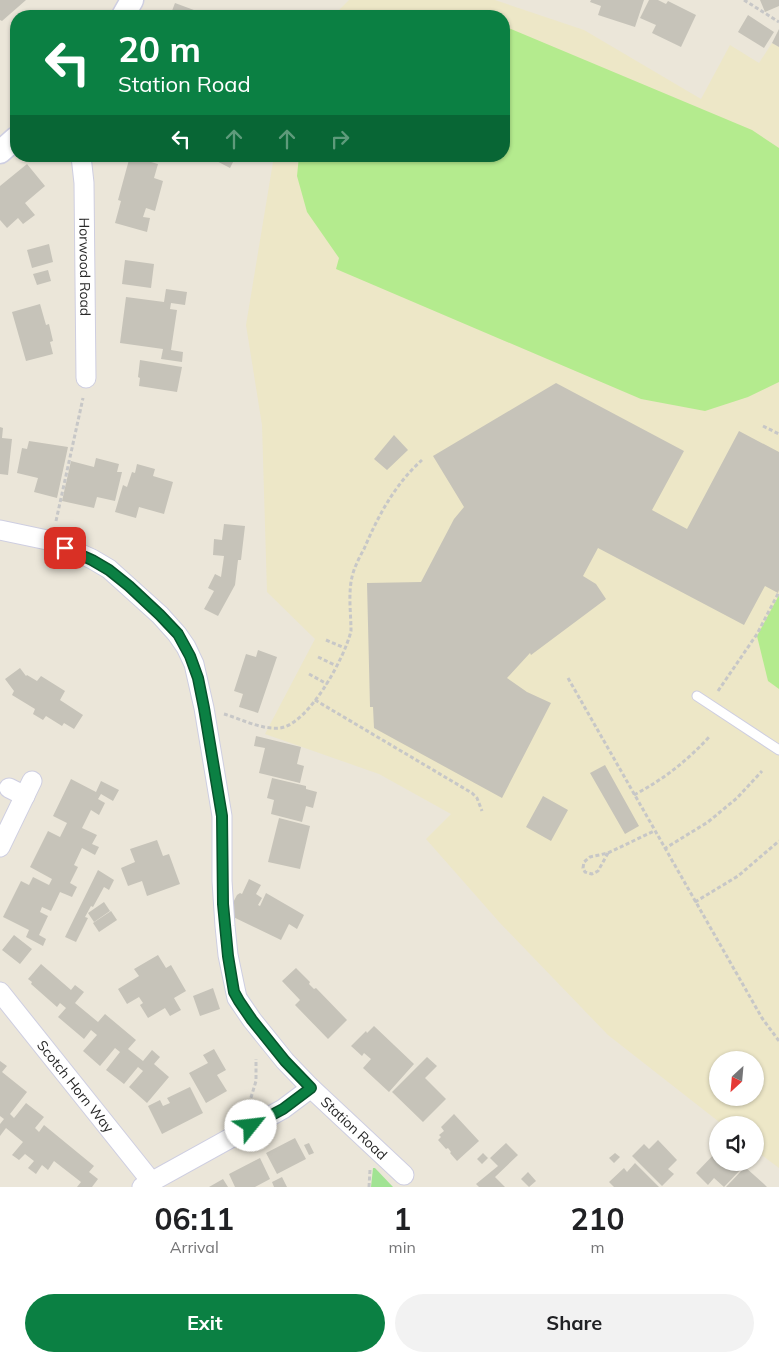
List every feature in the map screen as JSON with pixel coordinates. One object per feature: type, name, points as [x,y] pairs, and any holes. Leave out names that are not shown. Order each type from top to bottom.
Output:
[{"type":"street","points":[[0,152],[10,143]]},
{"type":"street","name":"Horwood Road","points":[[81,162],[85,212],[86,378]]},
{"type":"street","name":"Station Road","points":[[0,530],[52,542],[92,560],[109,570],[160,615],[178,634],[190,656],[198,678],[222,816],[223,904],[234,992],[252,1020],[285,1061],[311,1088],[404,1175]]},
{"type":"street","points":[[0,847],[22,788]]},
{"type":"street","name":"Scotch Horn Way","points":[[0,992],[146,1184]]},
{"type":"street","points":[[146,1184],[283,1109],[311,1088]]},
{"type":"lane","points":[[697,696],[779,750]]},
{"type":"path","points":[[744,0],[779,22]]},
{"type":"path","points":[[52,542],[86,378]]},
{"type":"path","points":[[763,426],[779,434]]},
{"type":"path","points":[[204,708],[265,727],[280,728],[291,723],[315,700],[337,666],[351,631],[351,580],[371,532],[390,498],[411,470],[422,460]]},
{"type":"path","points":[[709,704],[757,634],[779,592]]},
{"type":"path","points":[[326,640],[345,648]]},
{"type":"path","points":[[318,657],[337,666]]},
{"type":"path","points":[[309,674],[327,684]]},
{"type":"path","points":[[568,678],[762,1018],[779,1041]]},
{"type":"path","points":[[315,700],[472,793],[477,798],[482,811]]},
{"type":"path","points":[[634,795],[664,778],[683,764],[710,736]]},
{"type":"path","points":[[664,848],[708,822],[737,798],[762,771]]},
{"type":"path","points":[[608,853],[596,872],[592,874],[585,872],[583,866],[586,859],[608,853],[654,831]]},
{"type":"path","points":[[695,902],[738,876],[779,841]]},
{"type":"path","points":[[246,1110],[253,1095],[256,1081],[254,1051]]},
{"type":"shaded area","points":[[349,0],[495,0],[584,30],[701,99],[730,45],[759,63],[772,43],[779,47],[779,1168],[764,1157],[764,1116],[712,1116],[608,1035],[500,923],[426,839],[451,814],[379,774],[265,734],[315,639],[267,592],[262,425],[246,325],[273,162],[510,162],[510,10],[339,10]]},
{"type":"green space","points":[[510,29],[752,130],[779,148],[779,382],[748,397],[705,411],[641,399],[336,269],[339,258],[307,212],[297,176],[298,162],[510,162]]},
{"type":"green space","points":[[779,595],[779,689],[768,681],[757,636]]},
{"type":"green space","points":[[373,1168],[375,1168],[393,1187],[371,1187]]},
{"type":"building","points":[[0,0],[26,0],[15,10],[10,10],[10,14],[2,21],[0,20]]},
{"type":"building","points":[[591,0],[644,0],[635,27],[598,15],[601,6],[590,2]]},
{"type":"building","points":[[649,0],[658,0],[666,4],[668,1],[696,15],[681,47],[652,33],[656,25],[640,18]]},
{"type":"building","points":[[760,0],[779,0],[779,6],[765,12]]},
{"type":"building","points":[[175,3],[194,10],[172,10]]},
{"type":"building","points":[[748,15],[774,32],[764,48],[738,32]]},
{"type":"building","points":[[779,29],[779,47],[772,43]]},
{"type":"building","points":[[128,162],[151,162],[158,164],[154,178],[163,181],[155,211],[146,208],[143,217],[150,218],[147,232],[115,223],[121,201],[118,200]]},
{"type":"building","points":[[218,162],[233,162],[230,168]]},
{"type":"building","points":[[27,164],[45,186],[25,203],[35,215],[23,224],[18,218],[7,228],[0,220],[0,186]]},
{"type":"building","points":[[49,244],[53,262],[32,268],[27,250]]},
{"type":"building","points":[[125,260],[154,264],[151,288],[122,284]]},
{"type":"building","points":[[48,270],[51,281],[37,285],[33,274]]},
{"type":"building","points":[[166,289],[187,292],[185,305],[171,303],[170,309],[177,310],[171,350],[183,352],[182,362],[161,359],[163,349],[120,343],[126,297],[164,302]]},
{"type":"building","points":[[40,304],[46,325],[49,324],[53,341],[50,342],[53,354],[26,361],[12,312]]},
{"type":"building","points":[[140,360],[182,367],[177,392],[139,386]]},
{"type":"building","points":[[556,383],[684,451],[652,510],[687,529],[739,431],[779,452],[779,590],[778,593],[765,586],[744,625],[598,548],[583,576],[596,584],[606,599],[531,655],[530,653],[507,678],[527,692],[551,703],[502,798],[374,728],[373,707],[370,707],[367,583],[421,582],[454,519],[464,507],[433,456]]},
{"type":"building","points":[[0,427],[3,428],[2,438],[12,439],[8,475],[0,474]]},
{"type":"building","points":[[394,435],[408,450],[387,470],[374,459]]},
{"type":"building","points":[[29,441],[68,447],[57,498],[34,492],[38,478],[17,473],[22,448],[27,449]]},
{"type":"building","points":[[96,458],[119,464],[117,472],[122,472],[115,501],[97,497],[94,508],[62,501],[71,461],[94,467]]},
{"type":"building","points":[[137,464],[155,469],[153,476],[173,482],[164,514],[139,507],[136,518],[115,512],[123,485],[127,487],[132,472],[135,473]]},
{"type":"building","points":[[224,524],[245,526],[241,560],[238,560],[235,585],[218,616],[204,609],[214,591],[208,588],[215,574],[221,577],[224,556],[213,555],[214,539],[222,540]]},
{"type":"building","points":[[258,650],[277,657],[258,713],[239,707],[243,694],[234,691],[246,654],[256,657]]},
{"type":"building","points":[[20,668],[26,676],[37,681],[41,676],[65,691],[60,700],[83,715],[74,729],[64,723],[62,726],[46,716],[43,720],[33,714],[35,709],[12,695],[14,691],[5,679]]},
{"type":"building","points":[[256,736],[301,747],[297,764],[304,766],[300,783],[259,773],[265,748],[254,746]]},
{"type":"building","points":[[605,765],[639,826],[625,834],[590,773]]},
{"type":"building","points":[[272,778],[306,786],[306,789],[317,792],[313,808],[306,806],[302,822],[271,814],[274,800],[267,798]]},
{"type":"building","points":[[71,779],[96,792],[101,781],[119,790],[113,801],[101,794],[98,799],[105,803],[99,815],[91,810],[82,828],[97,835],[92,844],[99,847],[95,855],[82,848],[74,865],[78,867],[70,883],[77,887],[72,897],[60,892],[51,911],[42,907],[40,912],[48,916],[39,935],[46,939],[43,946],[26,937],[29,930],[3,917],[21,881],[29,885],[33,877],[49,885],[52,879],[30,867],[48,831],[60,837],[67,823],[53,816]]},
{"type":"building","points":[[543,796],[568,810],[551,841],[526,827]]},
{"type":"building","points":[[279,818],[310,826],[300,869],[268,862]]},
{"type":"building","points":[[157,840],[163,856],[169,854],[180,884],[147,896],[142,881],[128,886],[121,868],[135,862],[130,849]]},
{"type":"building","points":[[98,870],[114,880],[109,890],[104,887],[93,907],[91,906],[85,917],[88,918],[76,942],[65,937]]},
{"type":"building","points":[[249,879],[261,885],[256,894],[262,898],[258,905],[260,906],[266,893],[304,915],[297,929],[289,924],[281,940],[227,914],[237,895],[242,894]]},
{"type":"building","points":[[104,902],[110,911],[94,922],[88,913]]},
{"type":"building","points":[[111,911],[117,920],[99,932],[93,923]]},
{"type":"building","points":[[14,935],[32,949],[20,964],[2,950]]},
{"type":"building","points":[[158,955],[166,968],[171,965],[186,991],[174,998],[181,1010],[170,1016],[165,1008],[148,1018],[140,1005],[143,1003],[139,997],[127,1004],[118,989],[139,976],[134,969]]},
{"type":"building","points":[[41,964],[71,990],[75,985],[84,992],[75,1003],[98,1022],[105,1014],[136,1040],[128,1049],[143,1061],[152,1050],[160,1057],[154,1064],[169,1077],[147,1103],[129,1087],[143,1071],[138,1067],[124,1084],[106,1070],[120,1052],[115,1048],[100,1066],[83,1051],[97,1035],[91,1030],[84,1039],[58,1017],[66,1008],[60,1003],[57,1007],[31,984],[32,982],[28,979]]},
{"type":"building","points":[[296,968],[310,982],[309,984],[314,989],[316,988],[347,1020],[328,1039],[295,1005],[300,1000],[282,981]]},
{"type":"building","points":[[213,988],[220,1009],[200,1016],[193,996]]},
{"type":"building","points":[[374,1026],[414,1064],[389,1092],[363,1068],[371,1059],[364,1053],[362,1056],[351,1046]]},
{"type":"building","points":[[214,1049],[226,1070],[217,1075],[227,1091],[206,1103],[189,1073],[208,1063],[203,1055]]},
{"type":"building","points":[[427,1057],[437,1066],[425,1078],[446,1099],[423,1122],[392,1092]]},
{"type":"building","points":[[0,1061],[7,1066],[2,1072],[27,1092],[10,1114],[14,1118],[26,1103],[44,1117],[35,1128],[39,1132],[44,1125],[94,1166],[89,1172],[98,1179],[92,1187],[77,1187],[81,1182],[54,1161],[48,1170],[42,1165],[36,1174],[28,1168],[34,1161],[25,1154],[19,1160],[12,1155],[23,1142],[6,1128],[0,1136],[0,1124],[4,1119],[0,1116]]},
{"type":"building","points":[[190,1087],[203,1113],[162,1134],[148,1106],[160,1100],[163,1106],[170,1103],[167,1098]]},
{"type":"building","points":[[454,1114],[479,1141],[457,1161],[448,1148],[446,1149],[438,1140],[441,1137],[439,1135],[444,1131],[441,1127]]},
{"type":"building","points":[[295,1138],[306,1159],[277,1174],[266,1153]]},
{"type":"building","points":[[658,1140],[677,1160],[668,1169],[674,1174],[662,1186],[632,1156],[644,1144],[649,1149]]},
{"type":"building","points":[[309,1143],[314,1153],[309,1155],[304,1145]]},
{"type":"building","points":[[506,1143],[518,1155],[495,1177],[505,1187],[479,1187],[476,1184],[498,1166],[490,1158]]},
{"type":"building","points":[[483,1153],[488,1158],[482,1164],[477,1159]]},
{"type":"building","points":[[615,1153],[620,1157],[614,1163],[609,1158]]},
{"type":"building","points":[[260,1158],[270,1179],[255,1187],[235,1187],[229,1174]]},
{"type":"building","points":[[709,1159],[709,1171],[739,1171],[724,1187],[714,1178],[708,1185],[696,1173]]},
{"type":"building","points":[[635,1163],[659,1187],[614,1187],[609,1182],[624,1168],[627,1172]]},
{"type":"building","points":[[741,1171],[749,1171],[767,1187],[726,1187]]},
{"type":"building","points":[[528,1172],[536,1181],[529,1187],[521,1179]]},
{"type":"building","points":[[282,1177],[287,1187],[274,1187],[272,1182]]},
{"type":"building","points":[[223,1179],[228,1187],[209,1187]]},
{"type":"route","points":[[65,548],[92,560],[118,576],[178,634],[194,664],[204,708],[224,828],[223,904],[234,992],[252,1020],[285,1061],[311,1088],[283,1109],[251,1126]]}]
